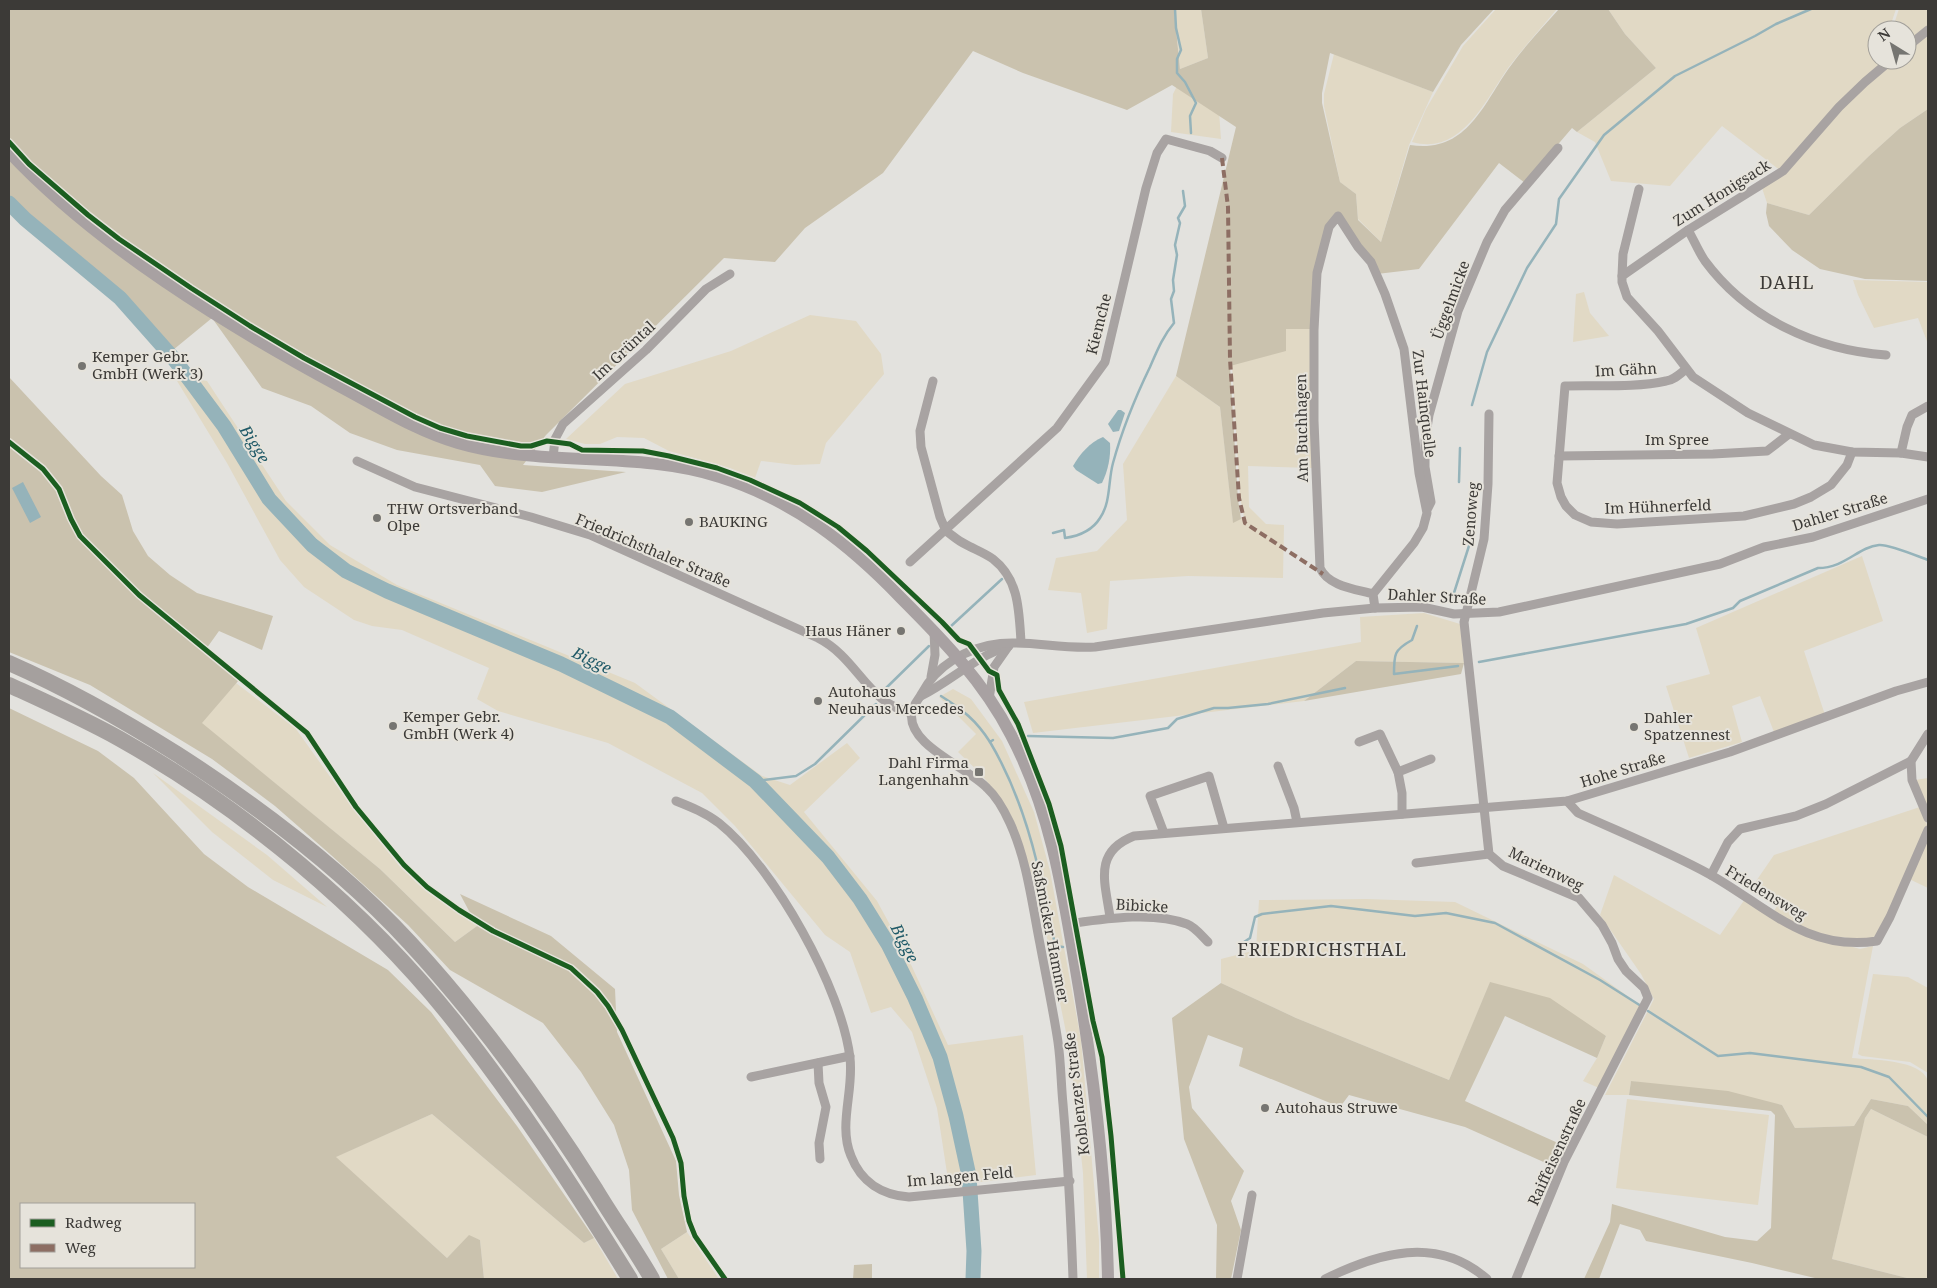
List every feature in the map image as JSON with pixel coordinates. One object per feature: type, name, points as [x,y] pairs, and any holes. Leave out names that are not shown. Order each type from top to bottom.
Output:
[{"type":"highway","points":[[9,663],[49,680],[129,724],[266,814],[336,871],[410,942],[477,1021],[529,1089],[652,1279]]},
{"type":"highway","points":[[9,685],[52,704],[120,739],[197,787],[251,826],[350,909],[400,960],[453,1020],[517,1104],[590,1214],[630,1279]]},
{"type":"main road","name":"Koblenzer Straße","points":[[9,152],[57,199],[134,259],[225,319],[310,370],[387,412],[458,443],[523,455],[665,465],[717,476],[747,486],[795,511],[838,539],[873,570],[934,631],[962,662],[989,699],[1014,740],[1042,808],[1054,851],[1088,1036],[1100,1140],[1108,1279]]},
{"type":"street","points":[[1917,39],[1928,30]]},
{"type":"street","name":"Zum Honigsack","points":[[1622,276],[1688,230],[1784,171],[1839,107],[1879,70]]},
{"type":"street","name":"Kiemche","points":[[910,562],[1057,428],[1105,362],[1146,188],[1157,153],[1166,139],[1210,151],[1222,158]]},
{"type":"street","name":"Üggelmicke","points":[[1427,514],[1430,502],[1425,441],[1429,415],[1458,311],[1487,242],[1505,210],[1558,148]]},
{"type":"street","points":[[1639,189],[1623,254],[1622,282],[1627,297],[1658,331],[1693,377],[1748,413],[1814,445],[1852,452],[1901,453],[1928,456]]},
{"type":"street","name":"Zur Hainquelle","points":[[1338,216],[1358,247],[1371,262],[1385,294],[1404,349],[1419,473],[1427,514]]},
{"type":"street","name":"Am Buchhagen","points":[[1338,216],[1329,227],[1317,273],[1314,330],[1314,421],[1320,568],[1323,574],[1334,582],[1373,594]]},
{"type":"street","points":[[1688,230],[1705,260],[1736,296],[1772,322],[1823,343],[1848,350],[1886,355]]},
{"type":"street","name":"Im Grüntal","points":[[553,458],[555,439],[563,424],[646,350],[706,290],[730,274]]},
{"type":"street","name":"Im Gähn","points":[[1565,386],[1644,384],[1668,381],[1686,369]]},
{"type":"street","points":[[933,380],[920,431],[921,447],[940,517],[946,531],[963,543],[992,558],[1009,576],[1018,604],[1021,642]]},
{"type":"street","name":"Im Hühnerfeld","points":[[1565,386],[1557,483],[1566,506],[1575,515],[1591,522],[1617,524],[1744,516],[1794,504],[1811,497],[1831,485],[1847,465],[1852,452]]},
{"type":"street","points":[[1901,453],[1912,415],[1928,406]]},
{"type":"street","name":"Zenoweg","points":[[1466,613],[1484,539],[1488,484],[1489,414]]},
{"type":"street","name":"Im Spree","points":[[1559,456],[1713,454],[1768,451],[1789,434]]},
{"type":"street","name":"Friedrichsthaler Straße","points":[[357,462],[415,487],[531,517],[590,535],[818,638],[839,651],[880,698],[892,706],[912,713]]},
{"type":"street","name":"Dahler Straße","points":[[962,662],[985,645],[1021,642],[1069,648],[1095,647],[1229,626],[1375,608],[1422,607],[1454,614],[1500,612],[1720,564],[1764,547],[1813,537],[1928,499]]},
{"type":"street","points":[[1375,608],[1373,594],[1414,543],[1423,528],[1427,514]]},
{"type":"street","name":"Marienweg","points":[[1466,613],[1464,622],[1489,854],[1503,866],[1579,898],[1602,925],[1618,959],[1626,971],[1644,988],[1648,998],[1628,1040]]},
{"type":"street","points":[[931,678],[935,655],[934,631]]},
{"type":"street","name":"Dahler Straße","points":[[962,662],[980,658],[1021,642]]},
{"type":"street","points":[[989,699],[990,681],[994,667],[1010,645]]},
{"type":"street","points":[[912,713],[913,708],[931,678],[943,666],[962,662]]},
{"type":"street","points":[[921,696],[937,688],[962,662]]},
{"type":"street","name":"Hohe Straße","points":[[1110,917],[1104,870],[1106,860],[1110,851],[1121,841],[1134,836],[1567,801],[1730,752],[1896,691],[1928,682]]},
{"type":"street","name":"Saßmicker Hammer","points":[[912,713],[914,727],[926,744],[987,788],[1001,807],[1017,840],[1031,897],[1058,1043],[1070,1181],[1073,1279]]},
{"type":"street","points":[[1359,742],[1380,734],[1398,772],[1402,792],[1402,814]]},
{"type":"street","points":[[1711,875],[1728,842],[1740,829],[1796,816],[1826,804],[1911,761],[1928,734]]},
{"type":"street","points":[[1398,772],[1431,759]]},
{"type":"street","points":[[1911,761],[1912,780],[1928,818]]},
{"type":"street","points":[[1278,766],[1294,808],[1297,822]]},
{"type":"street","points":[[1164,833],[1150,796],[1209,776],[1224,828]]},
{"type":"street","name":"Im langen Feld","points":[[676,801],[707,815],[727,829],[756,861],[777,890],[822,969],[844,1029],[850,1056],[851,1071],[846,1137],[850,1154],[862,1175],[879,1190],[892,1195],[909,1197],[1070,1181]]},
{"type":"street","name":"Friedensweg","points":[[1567,801],[1578,813],[1711,875],[1795,928],[1817,937],[1857,944],[1877,941],[1890,917],[1928,830]]},
{"type":"street","points":[[1416,863],[1489,854]]},
{"type":"street","name":"Bibicke","points":[[1068,924],[1110,917],[1164,919],[1189,924],[1208,942]]},
{"type":"street","name":"Raiffeisenstraße","points":[[1516,1279],[1564,1162],[1628,1040]]},
{"type":"street","points":[[751,1076],[850,1056]]},
{"type":"street","points":[[818,1063],[819,1082],[826,1107],[820,1139],[820,1159]]},
{"type":"street","points":[[1237,1279],[1252,1195]]},
{"type":"street","points":[[1325,1279],[1360,1264],[1398,1253],[1422,1251],[1462,1261],[1487,1279]]},
{"type":"shaded area","points":[[9,9],[1174,9],[1180,69],[1208,58],[1201,9],[1494,9],[1461,45],[1433,92],[1330,53],[1322,93],[1322,103],[1340,182],[1356,194],[1358,220],[1381,242],[1410,145],[1429,146],[1445,142],[1471,124],[1515,60],[1559,9],[1608,9],[1625,34],[1656,68],[1577,132],[1572,128],[1525,183],[1499,163],[1419,269],[1377,274],[1338,215],[1328,227],[1310,329],[1286,329],[1286,351],[1230,366],[1238,500],[1241,519],[1233,523],[1220,407],[1176,376],[1236,127],[1172,85],[1127,110],[1023,73],[973,51],[883,173],[805,228],[775,262],[724,258],[546,435],[523,465],[626,472],[542,492],[495,486],[480,465],[397,450],[350,433],[311,406],[262,388],[212,318],[173,350],[9,202]]},
{"type":"shaded area","points":[[1175,9],[1201,9],[1208,58],[1180,69]]},
{"type":"shaded area","points":[[1496,9],[1557,9],[1508,68],[1470,123],[1444,141],[1429,144],[1412,142],[1426,109],[1463,46]]},
{"type":"shaded area","points":[[1608,9],[1896,9],[1892,20],[1867,20],[1867,70],[1877,70],[1781,171],[1722,126],[1670,186],[1611,181],[1595,142],[1577,132],[1656,68],[1625,34]]},
{"type":"shaded area","points":[[1899,9],[1928,9],[1928,29],[1917,38],[1917,20],[1895,20]]},
{"type":"shaded area","points":[[1928,32],[1928,109],[1900,128],[1809,215],[1767,203],[1761,185],[1785,171],[1840,107],[1883,70],[1917,70],[1917,41]]},
{"type":"shaded area","points":[[1334,54],[1433,92],[1409,145],[1381,242],[1358,219],[1356,194],[1340,182],[1324,106],[1324,94]]},
{"type":"shaded area","points":[[1177,86],[1218,98],[1221,139],[1171,132],[1173,94]]},
{"type":"shaded area","points":[[1928,109],[1928,281],[1865,279],[1820,269],[1792,250],[1769,226],[1766,213],[1767,203],[1809,215],[1900,128]]},
{"type":"shaded area","points":[[1853,280],[1928,282],[1928,344],[1918,318],[1874,328]]},
{"type":"shaded area","points":[[1584,292],[1590,313],[1609,336],[1573,342],[1576,294]]},
{"type":"shaded area","points":[[810,315],[856,321],[881,354],[884,374],[826,443],[820,464],[795,465],[761,461],[755,478],[730,468],[669,451],[644,438],[617,437],[600,444],[585,444],[566,439],[625,384],[731,351]]},
{"type":"shaded area","points":[[1286,329],[1310,329],[1312,468],[1248,466],[1249,507],[1266,524],[1284,525],[1283,578],[1188,576],[1110,581],[1107,629],[1087,633],[1081,593],[1048,590],[1056,558],[1097,551],[1127,520],[1123,464],[1176,376],[1220,407],[1233,522],[1244,517],[1240,497],[1232,365]]},
{"type":"shaded area","points":[[174,376],[207,381],[286,501],[330,545],[397,585],[635,683],[762,776],[790,785],[847,743],[860,758],[804,812],[877,901],[908,958],[948,1045],[1023,1035],[1036,1175],[949,1186],[937,1108],[912,1032],[891,1007],[871,1013],[850,952],[825,935],[735,826],[702,793],[608,743],[498,711],[477,699],[489,668],[402,630],[372,626],[354,620],[304,587],[280,560],[227,463]]},
{"type":"shaded area","points":[[9,377],[101,476],[122,495],[133,531],[148,556],[170,575],[197,593],[273,616],[262,650],[219,631],[204,652],[239,680],[202,723],[380,869],[455,942],[477,926],[460,894],[551,936],[615,989],[617,1032],[676,1161],[679,1195],[687,1232],[661,1249],[679,1279],[668,1279],[632,1210],[629,1170],[614,1125],[581,1072],[543,1023],[450,970],[408,925],[331,855],[275,806],[212,759],[90,685],[9,652]]},
{"type":"shaded area","points":[[1862,556],[1883,621],[1804,651],[1825,715],[1774,732],[1760,696],[1732,706],[1742,742],[1689,758],[1666,686],[1710,674],[1696,628]]},
{"type":"shaded area","points":[[1424,613],[1460,624],[1464,663],[1356,661],[1304,701],[1033,733],[1024,702],[1361,642],[1360,617]]},
{"type":"shaded area","points":[[1356,661],[1464,663],[1461,674],[1304,701]]},
{"type":"shaded area","points":[[236,683],[296,729],[351,806],[401,868],[427,892],[477,926],[455,942],[380,869],[201,723]]},
{"type":"shaded area","points":[[953,689],[971,699],[1002,741],[1034,812],[1050,871],[1081,1040],[1099,1240],[1099,1279],[1087,1279],[1083,1173],[1070,1052],[1038,894],[1020,839],[1001,799],[981,774],[958,752],[976,734],[939,697]]},
{"type":"shaded area","points":[[9,708],[98,751],[134,778],[204,854],[248,887],[388,970],[431,1012],[517,1126],[594,1238],[584,1243],[432,1114],[336,1157],[447,1258],[469,1235],[480,1240],[484,1279],[9,1279]]},
{"type":"shaded area","points":[[153,773],[267,855],[327,907],[273,880],[212,832]]},
{"type":"shaded area","points":[[1928,778],[1928,814],[1915,780]]},
{"type":"shaded area","points":[[1920,807],[1928,827],[1885,922],[1877,934],[1870,940],[1817,935],[1773,913],[1777,906],[1752,887],[1774,855]]},
{"type":"shaded area","points":[[1928,834],[1928,888],[1907,878]]},
{"type":"shaded area","points":[[1614,875],[1720,935],[1745,899],[1824,939],[1860,949],[1873,946],[1852,1058],[1894,1062],[1916,1068],[1924,1074],[1929,1085],[1928,1125],[1908,1106],[1871,1099],[1854,1126],[1795,1128],[1782,1105],[1631,1081],[1629,1095],[1605,1095],[1654,999],[1641,974],[1600,915]]},
{"type":"shaded area","points":[[1366,899],[1455,902],[1583,964],[1640,1005],[1599,1088],[1583,1081],[1597,1058],[1606,1036],[1490,983],[1449,1080],[1296,1018],[1221,983],[1221,959],[1256,950],[1259,900]]},
{"type":"shaded area","points":[[1873,974],[1908,977],[1928,988],[1928,1073],[1910,1062],[1858,1054]]},
{"type":"shaded area","points":[[1490,982],[1550,998],[1606,1036],[1597,1058],[1505,1016],[1465,1101],[1558,1143],[1548,1164],[1465,1127],[1349,1095],[1340,1107],[1239,1066],[1243,1048],[1208,1035],[1189,1087],[1192,1108],[1244,1171],[1231,1201],[1241,1230],[1231,1279],[1216,1279],[1217,1225],[1184,1139],[1172,1018],[1221,983],[1296,1018],[1449,1080]]},
{"type":"shaded area","points":[[1631,1081],[1728,1091],[1782,1105],[1795,1128],[1854,1126],[1871,1099],[1908,1106],[1928,1125],[1928,1137],[1871,1109],[1865,1118],[1832,1259],[1911,1279],[1819,1279],[1646,1241],[1640,1230],[1620,1224],[1599,1279],[1584,1279],[1610,1222],[1612,1204],[1725,1237],[1757,1241],[1771,1228],[1775,1115],[1771,1111],[1629,1095]]},
{"type":"shaded area","points":[[1627,1099],[1769,1115],[1758,1205],[1616,1188]]},
{"type":"shaded area","points":[[1871,1109],[1928,1137],[1928,1279],[1911,1279],[1832,1259],[1860,1136],[1865,1118]]},
{"type":"shaded area","points":[[432,1114],[584,1243],[594,1238],[618,1279],[484,1279],[480,1240],[469,1236],[447,1258],[335,1157]]},
{"type":"shaded area","points":[[687,1232],[719,1279],[679,1279],[661,1249]]},
{"type":"shaded area","points":[[872,1264],[872,1279],[853,1279],[854,1265]]},
{"type":"water","points":[[1118,410],[1125,413],[1119,431],[1113,432],[1108,424]]},
{"type":"water","points":[[1103,437],[1110,443],[1109,458],[1102,483],[1098,484],[1073,466],[1086,449]]},
{"type":"water","points":[[23,482],[41,517],[30,523],[12,488]]},
{"type":"waterway","points":[[1175,9],[1176,28],[1181,50],[1177,59],[1177,73],[1185,82],[1196,103],[1190,116],[1191,133]]},
{"type":"waterway","points":[[1472,405],[1487,352],[1527,268],[1556,224],[1559,199],[1604,135],[1675,76],[1776,24],[1811,9]]},
{"type":"waterway","points":[[1053,533],[1064,530],[1065,538],[1080,534],[1089,530],[1097,523],[1104,512],[1108,498],[1111,470],[1125,426],[1158,349],[1174,323],[1171,299],[1174,291],[1173,280],[1177,255],[1175,245],[1180,223],[1178,218],[1185,206],[1183,191]]},
{"type":"waterway","name":"Bigge","points":[[9,203],[25,219],[120,298],[174,359],[224,426],[269,499],[312,545],[346,571],[387,591],[561,664],[670,717],[755,781],[828,857],[860,899],[888,944],[915,998],[940,1057],[956,1116],[969,1176],[974,1251],[973,1279]]},
{"type":"waterway","points":[[1459,482],[1460,448]]},
{"type":"waterway","points":[[1453,596],[1475,527],[1472,502]]},
{"type":"waterway","points":[[1479,662],[1686,624],[1733,608],[1740,601],[1818,568],[1836,565],[1864,549],[1879,545],[1889,546],[1928,560]]},
{"type":"waterway","points":[[950,627],[1002,579]]},
{"type":"waterway","points":[[1417,626],[1412,640],[1396,653],[1394,674],[1458,666]]},
{"type":"waterway","points":[[883,691],[929,646]]},
{"type":"waterway","points":[[1028,736],[1113,738],[1168,728],[1177,719],[1214,708],[1268,704],[1345,688]]},
{"type":"waterway","points":[[941,696],[968,716],[990,742],[993,740]]},
{"type":"waterway","points":[[755,781],[796,776],[815,764],[876,704]]},
{"type":"waterway","points":[[990,742],[1012,786],[1024,816],[1037,863],[1053,936],[1056,946],[1063,947]]},
{"type":"waterway","points":[[1244,942],[1250,938],[1255,917],[1262,914],[1331,906],[1415,916],[1446,913],[1495,923],[1600,980],[1641,1006]]},
{"type":"waterway","points":[[1648,1011],[1718,1056],[1750,1053],[1861,1067],[1889,1077],[1928,1117]]},
{"type":"marked path","points":[[1222,158],[1228,207],[1230,359],[1239,498],[1245,523],[1323,574]]},
{"type":"cycle path","points":[[9,142],[29,164],[88,215],[119,239],[191,288],[304,358],[415,417],[440,428],[467,436],[521,446],[531,446],[547,441],[570,444],[582,450],[643,451],[717,468],[750,480],[800,503],[838,527],[867,551],[959,640],[969,644],[989,671],[997,675],[999,690],[1018,724],[1049,804],[1061,846],[1093,1021],[1102,1057],[1111,1136],[1123,1279]]},
{"type":"cycle path","points":[[9,442],[43,469],[59,489],[80,536],[139,595],[307,733],[356,807],[404,865],[427,887],[493,931],[571,968],[597,992],[622,1030],[673,1138],[681,1163],[684,1196],[689,1221],[695,1236],[725,1279]]},
{"type":"place","name":"Kemper Gebr. GmbH (Werk 3)","points":[[82,366]]},
{"type":"place","name":"THW Ortsverband Olpe","points":[[377,518]]},
{"type":"place","name":"BAUKING","points":[[689,522]]},
{"type":"place","name":"Haus Häner","points":[[901,631]]},
{"type":"place","name":"Autohaus Neuhaus Mercedes","points":[[818,701]]},
{"type":"place","name":"Kemper Gebr. GmbH (Werk 4)","points":[[393,726]]},
{"type":"place","name":"Dahler Spatzennest","points":[[1634,727]]},
{"type":"place","name":"Dahl Firma Langenhahn","points":[[979,772]]},
{"type":"place","name":"Autohaus Struwe","points":[[1265,1108]]},
{"type":"district","name":"DAHL","points":[[1787,283]]},
{"type":"district","name":"FRIEDRICHSTHAL","points":[[1322,950]]}]
